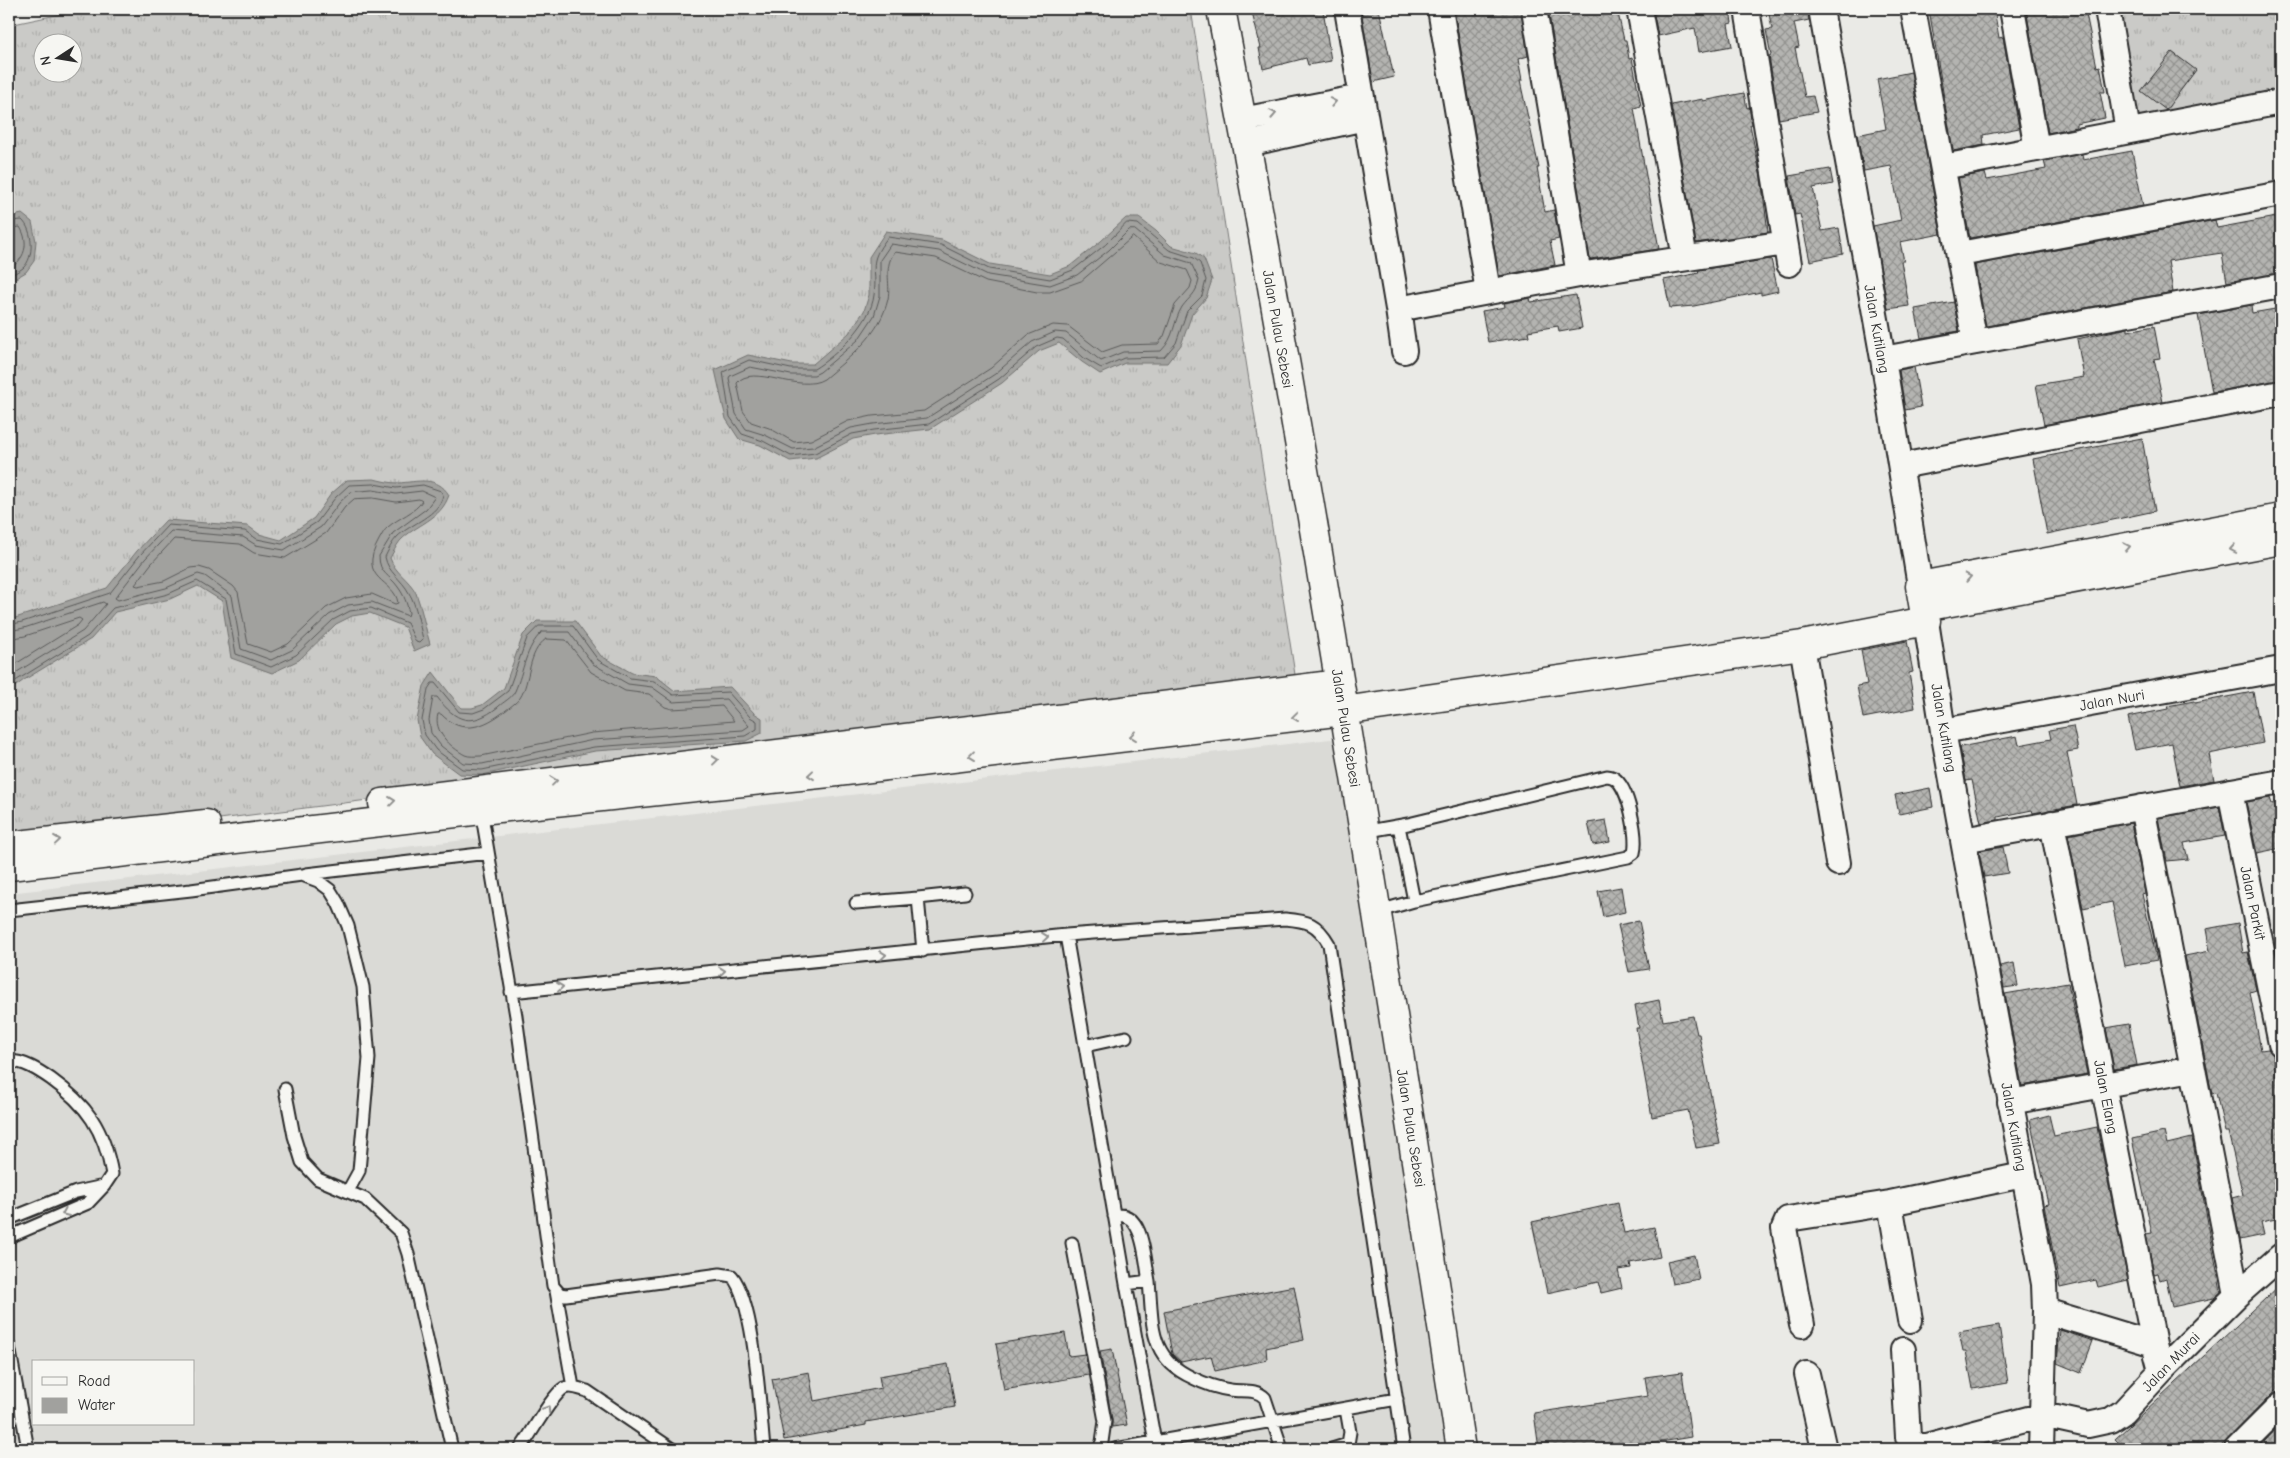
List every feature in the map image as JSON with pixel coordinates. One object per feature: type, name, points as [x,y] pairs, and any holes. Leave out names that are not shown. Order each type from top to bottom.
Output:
[{"type":"street","name":"Jalan Pulau Sebesi","points":[[1221,9],[1339,684],[1461,1449]]},
{"type":"street","points":[[1347,9],[1404,351]]},
{"type":"street","points":[[1440,9],[1488,291]]},
{"type":"street","points":[[1534,9],[1579,275]]},
{"type":"street","points":[[1640,9],[1685,258]]},
{"type":"street","points":[[1398,309],[1488,291],[1685,258],[1787,253],[1747,9]]},
{"type":"street","name":"Jalan Kutilang","points":[[1821,9],[1883,359],[1943,731],[2044,1284],[2042,1449]]},
{"type":"street","points":[[1913,9],[1975,342]]},
{"type":"street","points":[[2012,9],[2037,149]]},
{"type":"street","points":[[2107,9],[2128,131]]},
{"type":"street","points":[[1943,167],[2281,102]]},
{"type":"street","points":[[1244,132],[1363,107]]},
{"type":"street","points":[[1960,254],[2281,194]]},
{"type":"street","points":[[1883,359],[2281,286]]},
{"type":"street","points":[[1901,466],[2281,393]]},
{"type":"street","points":[[9,866],[481,810],[829,773],[1343,711],[1802,645],[1923,605],[2281,518]]},
{"type":"street","points":[[2062,570],[2281,540]]},
{"type":"street","points":[[1802,645],[1838,863]]},
{"type":"street","name":"Jalan Nuri","points":[[1943,731],[2281,669]]},
{"type":"street","points":[[9,846],[301,813],[1339,684]]},
{"type":"street","points":[[1964,840],[2281,782]]},
{"type":"street","name":"Jalan Parkit","points":[[2230,791],[2281,1044]]},
{"type":"street","points":[[2142,807],[2237,1295]]},
{"type":"street","name":"Jalan Elang","points":[[2052,823],[2154,1344],[2161,1370]]},
{"type":"street","points":[[2010,1102],[2193,1068]]},
{"type":"street","points":[[1802,1326],[1784,1228],[1788,1219],[1890,1202],[2023,1175]]},
{"type":"street","points":[[1890,1202],[1910,1320]]},
{"type":"street","name":"Jalan Murai","points":[[2043,1415],[2088,1425],[2112,1420],[2123,1412],[2161,1370],[2237,1295],[2281,1256]]},
{"type":"street","points":[[2045,1311],[2154,1344]]},
{"type":"street","points":[[1903,1350],[1908,1437],[1917,1446],[1922,1447],[2043,1415]]},
{"type":"street","points":[[1807,1374],[1824,1449]]},
{"type":"street","points":[[2237,1449],[2281,1404]]},
{"type":"lane","points":[[1363,832],[1399,826],[1607,776],[1614,777],[1621,785],[1634,829],[1636,844],[1634,853],[1628,857],[1414,901],[1376,912]]},
{"type":"lane","points":[[481,810],[512,992],[552,1277],[573,1387]]},
{"type":"lane","points":[[1399,826],[1414,901]]},
{"type":"lane","points":[[9,910],[191,890],[488,853]]},
{"type":"lane","points":[[302,875],[318,881],[330,890],[338,903],[348,926],[363,987],[369,1058],[358,1171],[348,1191]]},
{"type":"lane","points":[[856,903],[965,893]]},
{"type":"lane","points":[[918,898],[924,951]]},
{"type":"lane","points":[[512,992],[1066,935],[1285,919],[1306,921],[1321,930],[1329,944],[1404,1449]]},
{"type":"lane","points":[[1066,935],[1155,1442]]},
{"type":"lane","points":[[1085,1046],[1126,1037]]},
{"type":"lane","points":[[9,1061],[20,1061],[46,1076],[68,1092],[88,1112],[108,1152],[112,1174],[88,1203],[9,1237]]},
{"type":"lane","points":[[285,1089],[294,1136],[302,1162],[318,1179],[365,1199],[401,1234],[408,1254],[452,1449]]},
{"type":"lane","points":[[9,1219],[76,1192],[104,1186]]},
{"type":"lane","points":[[1114,1216],[1119,1215],[1130,1218],[1138,1228],[1149,1281],[1155,1338],[1170,1366],[1205,1384],[1229,1390],[1261,1394],[1265,1398],[1282,1449]]},
{"type":"lane","points":[[1072,1243],[1105,1421],[1099,1449]]},
{"type":"lane","points":[[556,1291],[566,1295],[720,1274],[732,1276],[740,1286],[748,1314],[764,1449]]},
{"type":"lane","points":[[1126,1284],[1149,1281]]},
{"type":"lane","points":[[9,1346],[28,1449]]},
{"type":"lane","points":[[520,1449],[555,1398],[564,1388],[573,1387],[588,1391],[672,1449]]},
{"type":"lane","points":[[1116,1449],[1396,1399]]},
{"type":"lane","points":[[1332,1449],[1348,1444],[1350,1432],[1346,1409]]},
{"type":"shaded area","points":[[1339,738],[1452,1449],[9,1449],[9,893]]},
{"type":"green space","points":[[85,9],[1191,9],[1296,681],[9,846],[9,25]]},
{"type":"green space","points":[[2117,9],[2281,9],[2281,89],[2135,122]]},
{"type":"water","points":[[22,214],[32,222],[36,241],[34,261],[26,272],[9,282],[9,217]]},
{"type":"water","points":[[1126,218],[1139,218],[1171,246],[1196,253],[1204,259],[1212,280],[1206,298],[1192,314],[1181,345],[1167,363],[1125,363],[1100,374],[1059,343],[1039,351],[1002,383],[930,429],[853,439],[816,458],[790,461],[760,445],[739,439],[726,419],[715,370],[748,355],[792,364],[813,364],[849,333],[864,311],[869,295],[869,257],[886,231],[942,240],[990,264],[1050,274],[1070,266]]},
{"type":"water","points":[[374,479],[395,483],[433,482],[444,489],[449,495],[434,516],[400,541],[390,558],[395,568],[416,593],[430,644],[414,651],[405,627],[370,613],[352,616],[336,624],[299,660],[272,673],[231,658],[222,601],[198,586],[170,599],[115,612],[91,639],[9,691],[9,620],[107,588],[137,551],[166,520],[248,526],[259,534],[281,540],[314,518],[331,494],[347,480]]},
{"type":"water","points":[[537,621],[575,621],[601,656],[632,673],[656,676],[675,691],[730,687],[754,713],[762,718],[762,733],[746,741],[595,751],[482,775],[459,774],[432,754],[420,737],[417,720],[424,686],[433,672],[461,708],[472,708],[482,705],[504,688],[523,635]]},
{"type":"building","points":[[1251,9],[1323,9],[1331,61],[1308,65],[1306,58],[1263,69],[1259,48],[1261,48]]},
{"type":"building","points":[[1361,9],[1379,9],[1394,77],[1373,82]]},
{"type":"building","points":[[1454,9],[1521,9],[1528,56],[1518,59],[1522,81],[1520,81],[1539,168],[1537,168],[1545,212],[1554,210],[1559,239],[1550,241],[1555,265],[1499,276]]},
{"type":"building","points":[[1548,9],[1617,9],[1624,40],[1626,40],[1629,59],[1632,58],[1641,106],[1634,108],[1659,249],[1590,259]]},
{"type":"building","points":[[1653,9],[1730,9],[1732,23],[1728,24],[1732,46],[1699,52],[1695,28],[1658,36]]},
{"type":"building","points":[[1768,9],[1808,9],[1809,20],[1794,23],[1799,47],[1795,48],[1805,97],[1813,96],[1817,112],[1779,119],[1766,30],[1772,29]]},
{"type":"building","points":[[1929,9],[1994,9],[1999,38],[2003,37],[2019,128],[1983,135],[1984,145],[1953,151]]},
{"type":"building","points":[[2026,9],[2085,9],[2097,67],[2100,66],[2105,92],[2100,92],[2105,118],[2076,124],[2076,127],[2048,133]]},
{"type":"building","points":[[2172,52],[2196,70],[2166,110],[2141,91]]},
{"type":"building","points":[[1911,72],[1941,234],[1900,242],[1904,261],[1901,261],[1909,306],[1888,309],[1873,226],[1901,220],[1891,166],[1864,171],[1857,135],[1886,129],[1877,79]]},
{"type":"building","points":[[1744,93],[1752,124],[1750,125],[1761,178],[1768,232],[1696,243],[1671,105]]},
{"type":"building","points":[[2132,151],[2143,206],[1970,238],[1958,178],[1985,173],[1987,180],[2046,169],[2044,161],[2082,154],[2083,160]]},
{"type":"building","points":[[1830,169],[1833,184],[1813,188],[1822,231],[1839,228],[1843,254],[1810,261],[1800,214],[1795,215],[1789,176]]},
{"type":"building","points":[[2281,216],[2281,273],[2227,282],[2222,253],[2168,261],[2173,292],[1986,326],[1975,265],[2215,220],[2217,228]]},
{"type":"building","points":[[1771,259],[1778,291],[1761,295],[1761,292],[1694,306],[1670,308],[1664,280],[1699,273],[1698,270]]},
{"type":"building","points":[[1576,295],[1582,328],[1559,332],[1558,326],[1528,331],[1529,336],[1488,342],[1482,311],[1505,307],[1504,303],[1530,298],[1531,302]]},
{"type":"building","points":[[1954,302],[1959,331],[1921,338],[1915,309]]},
{"type":"building","points":[[2251,305],[2252,313],[2281,308],[2281,380],[2212,392],[2198,315]]},
{"type":"building","points":[[2154,326],[2160,358],[2154,359],[2163,402],[2044,425],[2036,385],[2084,377],[2077,339],[2128,328],[2128,331]]},
{"type":"building","points":[[1914,367],[1921,407],[1905,410],[1899,370]]},
{"type":"building","points":[[2142,438],[2155,511],[2047,534],[2033,459]]},
{"type":"building","points":[[1907,641],[1913,672],[1909,673],[1915,708],[1863,718],[1857,686],[1867,684],[1861,650]]},
{"type":"building","points":[[2253,692],[2263,743],[2209,754],[2214,780],[2180,786],[2172,743],[2135,750],[2128,717],[2168,709],[2167,706],[2194,701],[2195,703]]},
{"type":"building","points":[[2073,726],[2078,750],[2067,752],[2077,805],[2033,813],[2032,810],[1998,817],[1998,820],[1981,823],[1972,780],[1966,781],[1960,747],[2017,736],[2019,745],[2051,739],[2049,730]]},
{"type":"building","points":[[1930,788],[1933,807],[1899,814],[1895,795]]},
{"type":"building","points":[[2270,798],[2272,804],[2281,802],[2281,848],[2257,853],[2246,802]]},
{"type":"building","points":[[2219,807],[2225,836],[2184,843],[2188,859],[2167,861],[2158,818]]},
{"type":"building","points":[[1606,820],[1610,842],[1593,845],[1588,823]]},
{"type":"building","points":[[2131,823],[2145,893],[2142,894],[2157,960],[2125,966],[2112,902],[2083,908],[2068,835]]},
{"type":"building","points":[[2003,847],[2008,873],[1984,877],[1979,851]]},
{"type":"building","points":[[1621,887],[1625,912],[1603,917],[1598,891]]},
{"type":"building","points":[[1639,921],[1649,969],[1629,972],[1618,925]]},
{"type":"building","points":[[2238,923],[2243,953],[2248,952],[2256,990],[2250,992],[2261,1050],[2268,1049],[2273,1054],[2281,1101],[2281,1218],[2261,1222],[2264,1235],[2240,1240],[2232,1198],[2243,1195],[2228,1132],[2225,1132],[2216,1093],[2212,1094],[2185,956],[2210,951],[2206,929]]},
{"type":"building","points":[[2281,946],[2281,976],[2275,947]]},
{"type":"building","points":[[2014,963],[2018,986],[2004,988],[2000,966]]},
{"type":"building","points":[[2068,983],[2087,1074],[2022,1086],[2005,994]]},
{"type":"building","points":[[1659,1000],[1663,1021],[1693,1016],[1697,1034],[1699,1034],[1720,1144],[1696,1148],[1688,1110],[1652,1117],[1636,1028],[1639,1028],[1635,1005]]},
{"type":"building","points":[[2129,1024],[2137,1065],[2114,1069],[2106,1028]]},
{"type":"building","points":[[2049,1115],[2054,1136],[2097,1127],[2128,1280],[2098,1287],[2096,1280],[2060,1288],[2044,1205],[2049,1204],[2030,1120]]},
{"type":"building","points":[[2164,1132],[2167,1144],[2192,1138],[2221,1292],[2214,1298],[2172,1307],[2166,1278],[2160,1280],[2158,1273],[2154,1274],[2146,1234],[2152,1233],[2132,1139]]},
{"type":"building","points":[[1618,1203],[1624,1233],[1654,1227],[1660,1257],[1630,1263],[1631,1268],[1618,1270],[1622,1288],[1601,1293],[1598,1282],[1547,1293],[1532,1222]]},
{"type":"building","points":[[1694,1255],[1699,1279],[1672,1284],[1667,1261]]},
{"type":"building","points":[[2281,1284],[2281,1385],[2218,1449],[2125,1449],[2115,1439]]},
{"type":"building","points":[[1294,1286],[1304,1340],[1266,1348],[1267,1360],[1215,1371],[1211,1356],[1181,1362],[1172,1354],[1164,1311]]},
{"type":"building","points":[[1999,1325],[2008,1383],[1973,1389],[1966,1351],[1963,1351],[1959,1332]]},
{"type":"building","points":[[2060,1330],[2093,1341],[2081,1373],[2057,1363]]},
{"type":"building","points":[[1065,1333],[1069,1356],[1085,1354],[1089,1375],[1004,1390],[996,1344]]},
{"type":"building","points":[[1112,1349],[1127,1425],[1112,1427],[1100,1351]]},
{"type":"building","points":[[948,1364],[955,1407],[866,1422],[866,1425],[784,1440],[772,1379],[809,1372],[814,1401],[881,1388],[879,1376]]},
{"type":"building","points":[[1682,1372],[1691,1437],[1643,1445],[1643,1449],[1539,1449],[1534,1413],[1648,1396],[1645,1377]]},
{"type":"building","points":[[2278,1427],[2281,1430],[2281,1449],[2271,1449],[2264,1442]]}]
